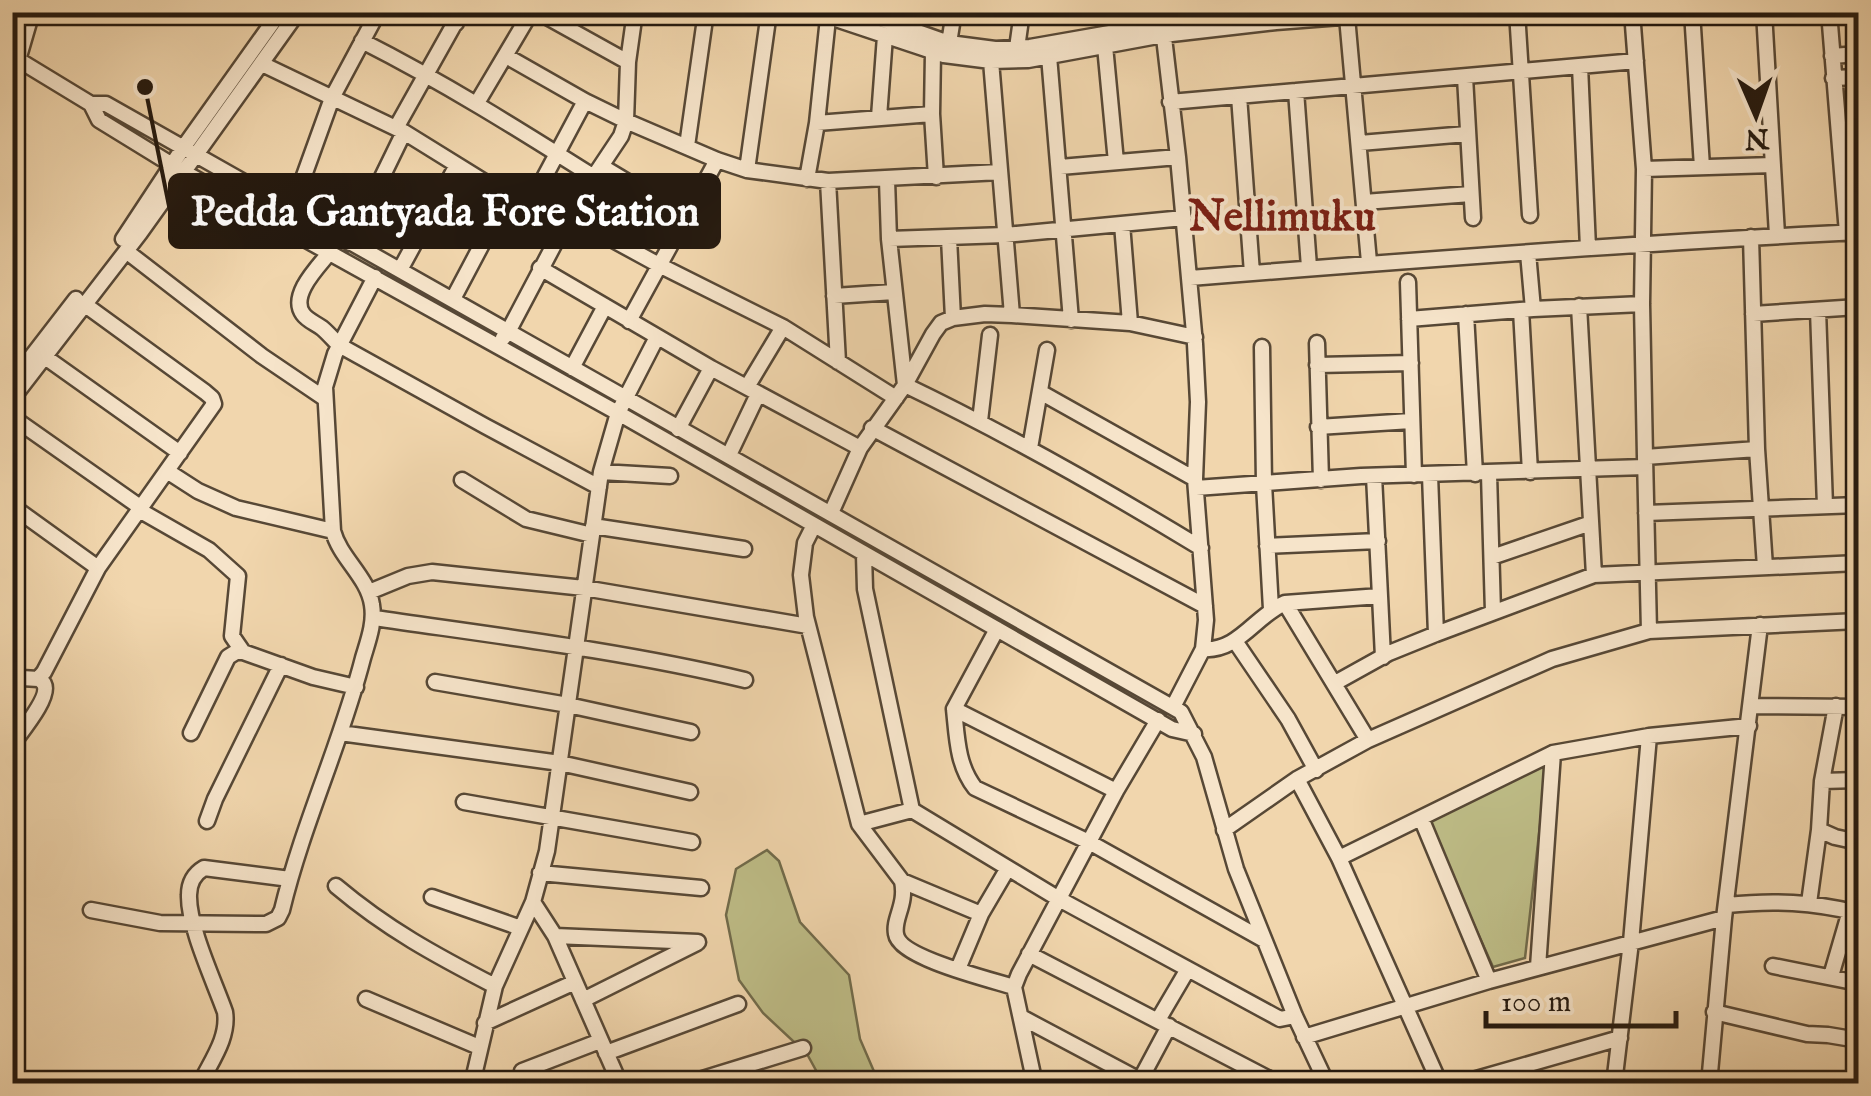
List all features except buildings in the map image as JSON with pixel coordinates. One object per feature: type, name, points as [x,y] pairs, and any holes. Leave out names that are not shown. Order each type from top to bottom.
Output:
[{"type":"street","points":[[32,12],[15,58],[92,104],[106,104],[292,208],[1181,712],[1212,780],[1236,869],[1264,941],[1327,1084]]},
{"type":"street","points":[[12,399],[126,251],[280,12]]},
{"type":"street","points":[[188,151],[262,64],[298,12]]},
{"type":"street","points":[[350,243],[400,130],[458,18],[438,12]]},
{"type":"street","points":[[477,103],[530,12]]},
{"type":"street","points":[[538,12],[628,62]]},
{"type":"street","points":[[496,344],[508,332],[540,268],[621,136],[626,121],[635,12]]},
{"type":"street","points":[[687,146],[706,12]]},
{"type":"street","points":[[748,170],[769,12]]},
{"type":"street","points":[[860,12],[949,43],[1017,48],[1261,12]]},
{"type":"street","points":[[949,43],[954,12]]},
{"type":"street","points":[[1017,48],[1022,12]]},
{"type":"street","points":[[807,179],[817,123],[821,15],[944,56],[991,61],[1028,60],[1105,46],[1162,24],[1276,22],[1406,12]]},
{"type":"street","points":[[1517,12],[1530,215]]},
{"type":"street","points":[[1632,12],[1644,169],[1642,304],[1649,631]]},
{"type":"street","points":[[1692,12],[1702,168]]},
{"type":"street","points":[[1764,12],[1777,236]]},
{"type":"street","points":[[1190,278],[1643,241],[1853,232],[1833,78],[1829,12]]},
{"type":"street","points":[[292,208],[332,98],[374,14]]},
{"type":"street","points":[[1347,17],[1369,262]]},
{"type":"street","points":[[1162,24],[1190,278],[1198,402],[1196,484],[1205,606],[1204,649],[1173,707]]},
{"type":"street","points":[[879,116],[886,36]]},
{"type":"street","points":[[362,41],[427,74],[556,153],[686,217]]},
{"type":"street","points":[[1105,46],[1116,162]]},
{"type":"street","points":[[932,52],[936,177]]},
{"type":"street","points":[[1832,56],[1858,54]]},
{"type":"street","points":[[506,56],[626,121],[748,170],[828,181],[1000,172]]},
{"type":"street","points":[[1050,56],[1071,320]]},
{"type":"street","points":[[991,61],[1012,315]]},
{"type":"street","points":[[1170,102],[1636,61]]},
{"type":"street","points":[[262,64],[400,130],[528,208],[659,265],[783,327],[896,398]]},
{"type":"street","points":[[1580,66],[1588,248]]},
{"type":"street","points":[[1465,76],[1473,218]]},
{"type":"street","points":[[1833,78],[1858,77]]},
{"type":"street","points":[[1296,91],[1309,267]]},
{"type":"street","points":[[1239,96],[1252,273]]},
{"type":"street","points":[[528,208],[585,101]]},
{"type":"street","points":[[92,104],[99,120],[177,168],[496,344],[1172,729],[1194,734]]},
{"type":"street","points":[[817,123],[932,114]]},
{"type":"street","points":[[1360,142],[1467,134]]},
{"type":"street","points":[[1060,167],[1178,157]]},
{"type":"street","points":[[629,321],[717,160]]},
{"type":"street","points":[[400,270],[457,164]]},
{"type":"street","points":[[1644,169],[1773,165]]},
{"type":"street","points":[[12,382],[177,168]]},
{"type":"street","points":[[886,180],[905,385]]},
{"type":"street","points":[[828,181],[838,362]]},
{"type":"street","points":[[1364,202],[1471,194]]},
{"type":"street","points":[[453,300],[508,195]]},
{"type":"street","points":[[889,239],[1065,231],[1184,218]]},
{"type":"street","points":[[1122,224],[1130,323]]},
{"type":"street","points":[[1751,236],[1757,449],[1766,567]]},
{"type":"street","points":[[949,238],[953,318]]},
{"type":"street","points":[[126,251],[262,356],[324,398]]},
{"type":"street","points":[[330,252],[304,287],[299,308],[305,318],[339,344],[485,426],[600,479],[670,476]]},
{"type":"street","points":[[1528,252],[1530,472]]},
{"type":"street","points":[[540,268],[711,368],[860,448]]},
{"type":"street","points":[[91,910],[160,923],[266,924],[273,922],[282,910],[298,847],[356,687],[374,618],[369,592],[333,530],[324,398],[328,372],[339,344],[376,277]]},
{"type":"street","points":[[1408,282],[1410,420],[1422,475],[1436,634]]},
{"type":"street","points":[[834,296],[894,292]]},
{"type":"street","points":[[38,679],[98,568],[214,404],[212,398],[84,304]]},
{"type":"street","points":[[1410,319],[1642,304]]},
{"type":"street","points":[[572,368],[606,306]]},
{"type":"street","points":[[1579,306],[1594,576]]},
{"type":"street","points":[[1753,314],[1858,307]]},
{"type":"street","points":[[1818,310],[1825,506]]},
{"type":"street","points":[[831,512],[860,448],[905,385],[942,323],[985,314],[1130,323],[1195,346]]},
{"type":"street","points":[[1466,314],[1492,557],[1493,612]]},
{"type":"street","points":[[728,455],[783,327]]},
{"type":"street","points":[[980,421],[990,335]]},
{"type":"street","points":[[472,1084],[495,986],[532,902],[553,820],[600,479],[618,413],[658,337]]},
{"type":"street","points":[[1317,343],[1321,480]]},
{"type":"street","points":[[1262,347],[1267,546],[1278,606],[1335,683],[1368,740]]},
{"type":"street","points":[[1030,448],[1047,350]]},
{"type":"street","points":[[45,357],[180,453]]},
{"type":"street","points":[[1317,365],[1411,364]]},
{"type":"street","points":[[678,428],[711,368]]},
{"type":"street","points":[[905,385],[1090,481],[1201,548]]},
{"type":"street","points":[[1040,392],[1196,484],[1588,470],[1757,449]]},
{"type":"street","points":[[12,417],[140,510],[210,550],[238,576],[232,636],[243,652]]},
{"type":"street","points":[[1318,426],[1410,420]]},
{"type":"street","points":[[872,428],[1205,606]]},
{"type":"street","points":[[167,470],[198,491],[236,508],[333,530]]},
{"type":"street","points":[[1374,476],[1383,657]]},
{"type":"street","points":[[462,480],[526,519],[744,550]]},
{"type":"street","points":[[1646,514],[1858,504]]},
{"type":"street","points":[[12,506],[98,568]]},
{"type":"street","points":[[1492,557],[1591,523]]},
{"type":"street","points":[[814,525],[805,543],[800,575],[808,626],[859,824],[902,881],[905,892],[896,936],[900,944],[927,959],[1014,987]]},
{"type":"street","points":[[1267,546],[1378,541]]},
{"type":"street","points":[[864,555],[864,590],[912,810]]},
{"type":"street","points":[[1335,683],[1436,634],[1594,576],[1858,563]]},
{"type":"street","points":[[369,592],[408,576],[432,572],[584,588],[808,626]]},
{"type":"street","points":[[1204,649],[1214,650],[1235,642],[1278,606],[1380,596]]},
{"type":"street","points":[[374,618],[690,667],[745,680]]},
{"type":"street","points":[[1224,830],[1297,779],[1368,740],[1552,658],[1649,631],[1858,622]]},
{"type":"street","points":[[1708,1084],[1760,625]]},
{"type":"street","points":[[997,629],[954,709],[960,758],[975,788],[1089,842],[1264,941]]},
{"type":"street","points":[[1235,642],[1288,719],[1316,770]]},
{"type":"street","points":[[192,732],[228,656],[243,652],[356,687]]},
{"type":"street","points":[[206,821],[281,665]]},
{"type":"street","points":[[12,673],[38,679],[46,688],[44,699],[13,746]]},
{"type":"street","points":[[435,682],[568,704],[691,732]]},
{"type":"street","points":[[1751,706],[1858,706]]},
{"type":"street","points":[[1809,902],[1822,781],[1836,706]]},
{"type":"street","points":[[954,709],[1116,791]]},
{"type":"street","points":[[1035,1084],[1014,987],[1116,791],[1158,720]]},
{"type":"street","points":[[1340,858],[1554,753],[1649,736],[1749,726]]},
{"type":"street","points":[[340,733],[560,763],[690,792]]},
{"type":"street","points":[[1614,1084],[1649,736]]},
{"type":"street","points":[[1538,967],[1554,753]]},
{"type":"street","points":[[1297,779],[1340,858],[1440,1084]]},
{"type":"street","points":[[1822,781],[1858,780]]},
{"type":"street","points":[[464,802],[692,842]]},
{"type":"street","points":[[859,824],[912,810],[1059,899],[1280,1020],[1294,1016]]},
{"type":"street","points":[[1420,818],[1489,981]]},
{"type":"street","points":[[1819,830],[1858,842]]},
{"type":"street","points":[[200,1084],[226,1024],[194,924],[189,897],[194,876],[204,868],[290,878]]},
{"type":"street","points":[[958,969],[981,914],[1008,868]]},
{"type":"street","points":[[540,873],[701,888]]},
{"type":"street","points":[[902,881],[981,914]]},
{"type":"street","points":[[336,886],[371,916],[495,986]]},
{"type":"street","points":[[432,898],[521,928]]},
{"type":"street","points":[[1304,1038],[1767,901],[1809,902],[1854,912],[1831,976]]},
{"type":"street","points":[[532,902],[555,936],[620,1084]]},
{"type":"street","points":[[555,936],[698,942],[583,1000]]},
{"type":"street","points":[[1030,954],[1280,1084]]},
{"type":"street","points":[[1774,966],[1858,982]]},
{"type":"street","points":[[1021,1017],[1142,1082],[1188,969]]},
{"type":"street","points":[[485,1024],[575,982]]},
{"type":"street","points":[[366,999],[479,1047]]},
{"type":"street","points":[[522,1072],[738,1004]]},
{"type":"street","points":[[1714,1012],[1807,1034],[1858,1040]]},
{"type":"street","points":[[1459,1084],[1620,1038]]},
{"type":"street","points":[[686,1084],[803,1048]]},
{"type":"shaded area","points":[[1547,763],[1525,958],[1493,967],[1427,820]]},
{"type":"shaded area","points":[[767,850],[779,861],[800,922],[849,975],[860,1039],[879,1083],[823,1083],[807,1054],[763,1013],[739,980],[726,915],[736,869]]},
{"type":"place","name":"Pedda Gantyada Fore Station","points":[[145,87]]},
{"type":"district","name":"Nellimuku","points":[[1282,215]]}]
